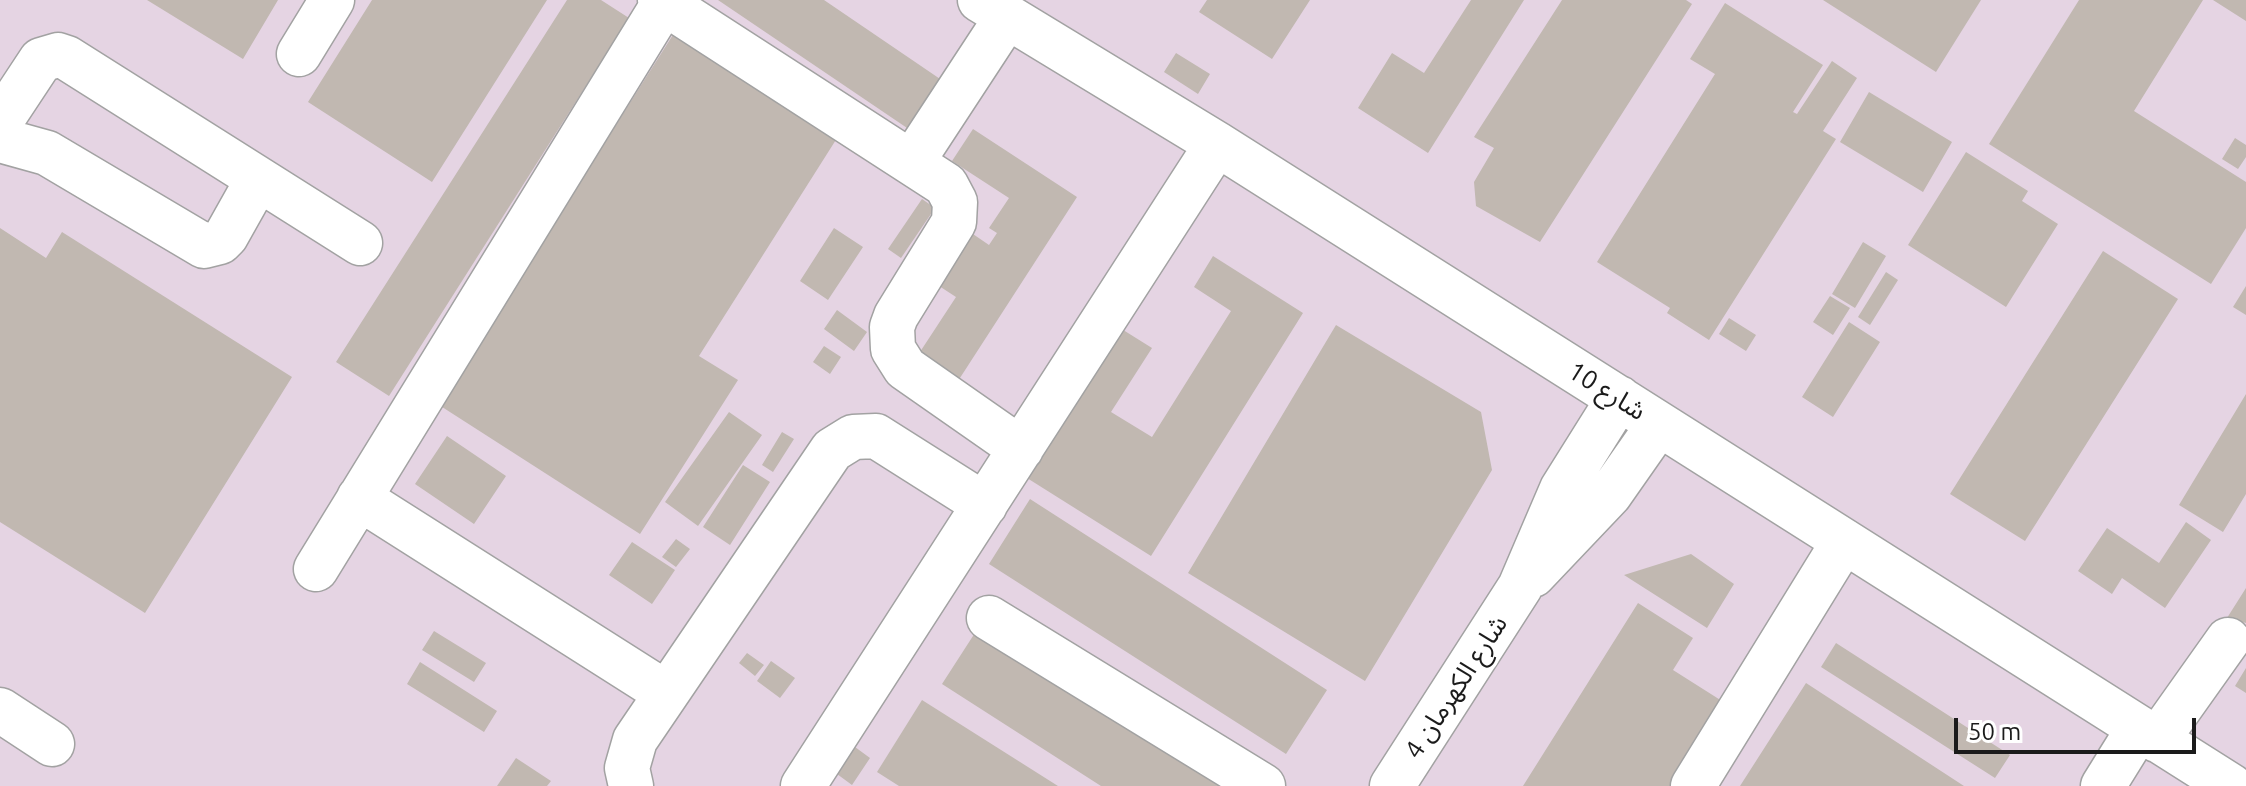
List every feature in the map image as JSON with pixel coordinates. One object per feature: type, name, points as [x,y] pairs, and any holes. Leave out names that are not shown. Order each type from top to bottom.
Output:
[{"type":"street","points":[[299,54],[332,0]]},
{"type":"street","points":[[316,569],[662,2],[946,185],[956,212],[950,230],[896,316],[892,327],[893,349],[905,368],[1021,449]]},
{"type":"street","points":[[912,162],[993,8]]},
{"type":"street","name":"شارع 10","points":[[993,8],[1217,144],[2231,786]]},
{"type":"street","points":[[0,122],[35,67],[49,56],[58,55],[360,243]]},
{"type":"street","points":[[0,140],[47,153],[204,246],[220,242],[258,179]]},
{"type":"street","points":[[803,786],[1217,144]]},
{"type":"street","name":"شارع الكهرمان 4","points":[[1392,786],[1520,587],[1562,489],[1619,398]]},
{"type":"street","name":"شارع الكهرمان 4","points":[[1520,587],[1610,494],[1659,424]]},
{"type":"street","points":[[631,786],[627,768],[629,753],[666,693],[832,450],[842,442],[865,435],[888,441],[985,505]]},
{"type":"street","points":[[359,498],[666,693]]},
{"type":"street","points":[[1693,786],[1844,541]]},
{"type":"street","points":[[989,618],[1263,786]]},
{"type":"street","points":[[2103,786],[2228,640]]},
{"type":"street","points":[[0,710],[52,744]]},
{"type":"shaded area","points":[[0,0],[2246,0],[2246,786],[0,786]]},
{"type":"building","points":[[147,0],[278,0],[243,59]]},
{"type":"building","points":[[372,0],[547,0],[432,182],[308,102]]},
{"type":"building","points":[[567,0],[601,0],[629,18],[389,396],[336,362]]},
{"type":"building","points":[[718,0],[824,0],[946,83],[913,132]]},
{"type":"building","points":[[1207,0],[1310,0],[1272,59],[1199,12]]},
{"type":"building","points":[[1471,0],[1524,0],[1428,153],[1358,108],[1392,53],[1424,73]]},
{"type":"building","points":[[1562,0],[1686,0],[1692,4],[1540,242],[1476,206],[1474,182],[1494,148],[1474,137]]},
{"type":"building","points":[[1823,0],[1981,0],[1936,72]]},
{"type":"building","points":[[2079,0],[2203,0],[2134,111],[2246,182],[2246,228],[2211,284],[1989,144]]},
{"type":"building","points":[[2213,0],[2246,0],[2246,21]]},
{"type":"building","points":[[1725,3],[1823,65],[1793,112],[1797,114],[1832,61],[1857,78],[1823,131],[1836,139],[1709,340],[1667,313],[1670,308],[1597,262],[1715,74],[1690,59]]},
{"type":"building","points":[[676,30],[839,135],[699,356],[738,380],[640,534],[439,405]]},
{"type":"building","points":[[1176,53],[1210,74],[1198,94],[1164,72]]},
{"type":"building","points":[[1869,92],[1952,142],[1923,192],[1840,142]]},
{"type":"building","points":[[973,129],[1077,197],[958,381],[918,355],[956,297],[936,284],[970,232],[989,245],[997,233],[989,228],[1009,198],[952,161]]},
{"type":"building","points":[[2235,138],[2246,145],[2246,157],[2238,169],[2222,159]]},
{"type":"building","points":[[1966,152],[2028,191],[2022,201],[2058,224],[2006,307],[1908,245]]},
{"type":"building","points":[[922,199],[935,208],[901,258],[888,249]]},
{"type":"building","points":[[0,228],[46,258],[62,232],[292,377],[145,613],[0,522]]},
{"type":"building","points":[[834,228],[863,247],[828,300],[800,281]]},
{"type":"building","points":[[1863,242],[1886,256],[1855,308],[1832,294]]},
{"type":"building","points":[[2103,251],[2178,299],[2025,541],[1950,494]]},
{"type":"building","points":[[1213,256],[1303,313],[1151,556],[1027,478],[1120,328],[1152,348],[1111,412],[1152,437],[1231,311],[1194,287]]},
{"type":"building","points":[[1886,272],[1898,280],[1870,325],[1858,317]]},
{"type":"building","points":[[2246,286],[2246,315],[2233,307]]},
{"type":"building","points":[[1830,296],[1850,308],[1833,335],[1813,322]]},
{"type":"building","points":[[837,310],[867,332],[854,351],[824,329]]},
{"type":"building","points":[[1729,318],[1756,335],[1746,351],[1719,334]]},
{"type":"building","points":[[1849,322],[1880,342],[1833,417],[1802,397]]},
{"type":"building","points":[[1336,325],[1481,412],[1492,470],[1365,681],[1188,573]]},
{"type":"building","points":[[824,346],[841,357],[830,374],[813,362]]},
{"type":"building","points":[[2246,394],[2246,494],[2223,532],[2179,505]]},
{"type":"building","points":[[729,412],[762,435],[698,526],[665,502]]},
{"type":"building","points":[[782,432],[794,439],[773,472],[762,465]]},
{"type":"building","points":[[447,436],[506,476],[474,524],[415,484]]},
{"type":"building","points":[[743,465],[770,482],[730,545],[703,527]]},
{"type":"building","points":[[1030,499],[1327,690],[1286,754],[989,564]]},
{"type":"building","points":[[2186,522],[2211,540],[2165,608],[2122,578],[2112,594],[2078,571],[2107,528],[2159,563]]},
{"type":"building","points":[[676,539],[690,549],[676,567],[662,557]]},
{"type":"building","points":[[632,542],[675,570],[652,604],[609,575]]},
{"type":"building","points":[[1691,554],[1734,584],[1707,628],[1624,575]]},
{"type":"building","points":[[2246,588],[2246,623],[2227,618]]},
{"type":"building","points":[[1638,603],[1693,638],[1673,670],[1733,708],[1684,786],[1523,786]]},
{"type":"building","points":[[982,622],[1237,786],[1101,786],[942,684]]},
{"type":"building","points":[[434,631],[486,663],[474,682],[422,650]]},
{"type":"building","points":[[1836,643],[2010,755],[1995,778],[1821,667]]},
{"type":"building","points":[[747,653],[764,665],[755,676],[739,663]]},
{"type":"building","points":[[771,661],[795,678],[780,698],[757,681]]},
{"type":"building","points":[[420,662],[497,711],[484,732],[407,684]]},
{"type":"building","points":[[2246,668],[2246,693],[2235,686]]},
{"type":"building","points":[[1806,683],[1964,786],[1740,786]]},
{"type":"building","points":[[922,700],[1058,786],[899,786],[877,772]]},
{"type":"building","points":[[855,747],[870,758],[852,785],[837,774]]},
{"type":"building","points":[[516,758],[551,781],[547,786],[497,786]]}]
